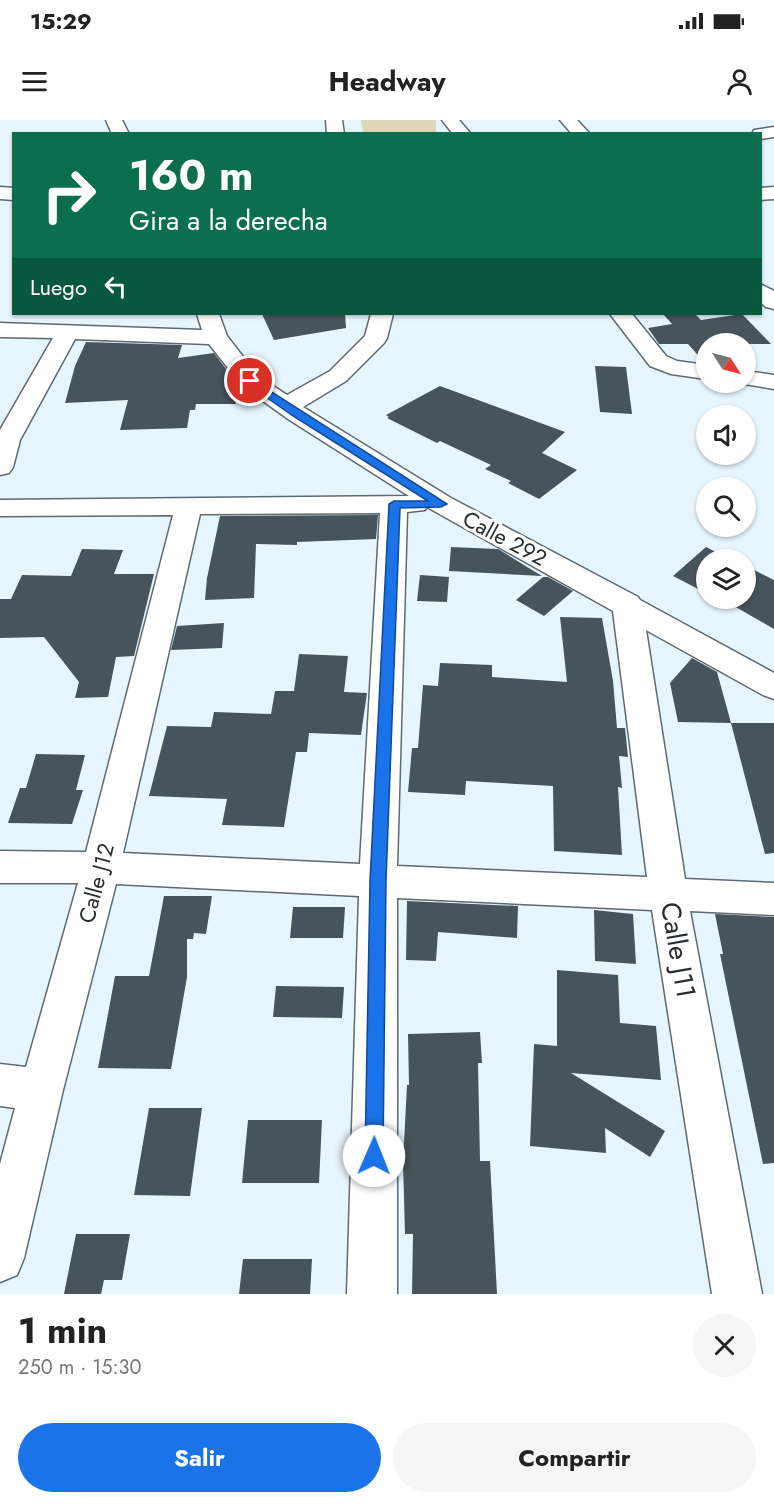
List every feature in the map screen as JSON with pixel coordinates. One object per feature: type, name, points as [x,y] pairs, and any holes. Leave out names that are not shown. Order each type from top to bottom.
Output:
[{"type":"street","points":[[450,120],[461,132]]},
{"type":"street","points":[[568,120],[580,132]]},
{"type":"street","points":[[762,292],[774,302]]},
{"type":"street","points":[[286,406],[338,376],[376,338],[382,315]]},
{"type":"street","points":[[622,315],[658,361],[671,367],[696,371]]},
{"type":"street","points":[[0,330],[67,333],[212,325]]},
{"type":"street","name":"Calle 292","points":[[212,325],[250,381],[286,406],[441,504],[627,604],[774,687]]},
{"type":"street","points":[[0,467],[7,440],[67,333]]},
{"type":"street","points":[[756,379],[774,382]]},
{"type":"street","points":[[372,1294],[378,881],[394,504]]},
{"type":"street","points":[[0,508],[441,504]]},
{"type":"street","name":"Calle J12","points":[[0,1258],[21,1088],[101,868],[188,508]]},
{"type":"street","name":"Calle J11","points":[[627,604],[668,893],[737,1294]]},
{"type":"street","points":[[0,867],[101,868],[774,899]]},
{"type":"shaded area","points":[[361,120],[436,120],[436,132],[363,132]]},
{"type":"building","points":[[262,315],[345,315],[346,328],[274,340]]},
{"type":"building","points":[[664,315],[696,315],[701,320],[743,315],[771,344],[756,344],[756,333],[696,333],[696,353],[688,344],[659,344],[648,328],[672,324]]},
{"type":"building","points":[[86,342],[182,345],[178,358],[214,353],[226,369],[236,404],[196,404],[195,410],[190,410],[187,428],[120,430],[128,400],[65,403],[75,366]]},
{"type":"building","points":[[595,366],[626,367],[632,414],[600,412]]},
{"type":"building","points":[[440,386],[565,432],[542,453],[577,470],[539,499],[508,483],[511,481],[485,469],[491,465],[440,441],[437,443],[387,418],[389,417],[386,415]]},
{"type":"building","points":[[378,515],[376,539],[297,542],[297,545],[256,544],[254,598],[205,600],[207,578],[220,516]]},
{"type":"building","points":[[451,547],[498,549],[542,576],[449,571]]},
{"type":"building","points":[[82,549],[123,550],[114,574],[154,574],[134,656],[116,657],[108,697],[75,698],[79,682],[44,637],[0,638],[0,599],[11,599],[22,575],[71,576]]},
{"type":"building","points":[[696,556],[696,588],[673,576]]},
{"type":"building","points":[[756,571],[774,580],[774,629],[739,609],[756,609]]},
{"type":"building","points":[[420,575],[449,577],[447,602],[417,601]]},
{"type":"building","points":[[543,577],[548,577],[573,591],[544,616],[516,600]]},
{"type":"building","points":[[560,617],[602,618],[613,681],[617,728],[625,728],[628,757],[619,756],[622,788],[618,787],[622,855],[554,851],[553,786],[466,781],[465,795],[408,792],[412,748],[418,748],[423,685],[438,686],[440,663],[492,665],[492,677],[567,682]]},
{"type":"building","points":[[224,623],[222,648],[171,650],[177,626]]},
{"type":"building","points":[[299,654],[348,656],[344,692],[367,693],[361,735],[309,733],[307,752],[296,752],[284,827],[222,825],[227,799],[149,796],[167,726],[211,727],[214,712],[271,714],[275,691],[294,691]]},
{"type":"building","points":[[692,658],[717,672],[731,723],[678,722],[670,683]]},
{"type":"building","points":[[731,723],[774,723],[774,853],[765,854]]},
{"type":"building","points":[[36,754],[85,755],[76,790],[83,790],[72,824],[8,823],[20,788],[26,788]]},
{"type":"building","points":[[164,896],[212,896],[206,934],[194,933],[193,939],[187,939],[187,977],[171,1069],[98,1068],[115,976],[149,976]]},
{"type":"building","points":[[407,901],[518,906],[517,938],[438,932],[436,961],[406,960]]},
{"type":"building","points":[[293,907],[345,907],[343,938],[290,938]]},
{"type":"building","points":[[594,910],[633,914],[636,964],[595,961]]},
{"type":"building","points":[[715,914],[774,917],[774,1163],[763,1164],[720,954],[723,954]]},
{"type":"building","points":[[557,970],[618,975],[620,1023],[656,1026],[661,1080],[571,1073],[665,1131],[650,1157],[605,1128],[606,1153],[530,1146],[534,1044],[557,1046]]},
{"type":"building","points":[[276,986],[344,987],[342,1018],[273,1017]]},
{"type":"building","points":[[480,1032],[482,1063],[478,1063],[480,1161],[490,1161],[497,1294],[412,1294],[413,1234],[405,1234],[403,1162],[407,1085],[409,1085],[408,1034]]},
{"type":"building","points":[[149,1108],[202,1108],[190,1196],[134,1195]]},
{"type":"building","points":[[248,1120],[322,1120],[319,1183],[242,1183]]},
{"type":"building","points":[[76,1234],[130,1234],[122,1280],[104,1280],[101,1294],[64,1294]]},
{"type":"building","points":[[243,1259],[312,1259],[310,1294],[239,1294]]},
{"type":"route","points":[[250,381],[297,414],[441,504],[394,504],[378,881],[374,1156]]}]
